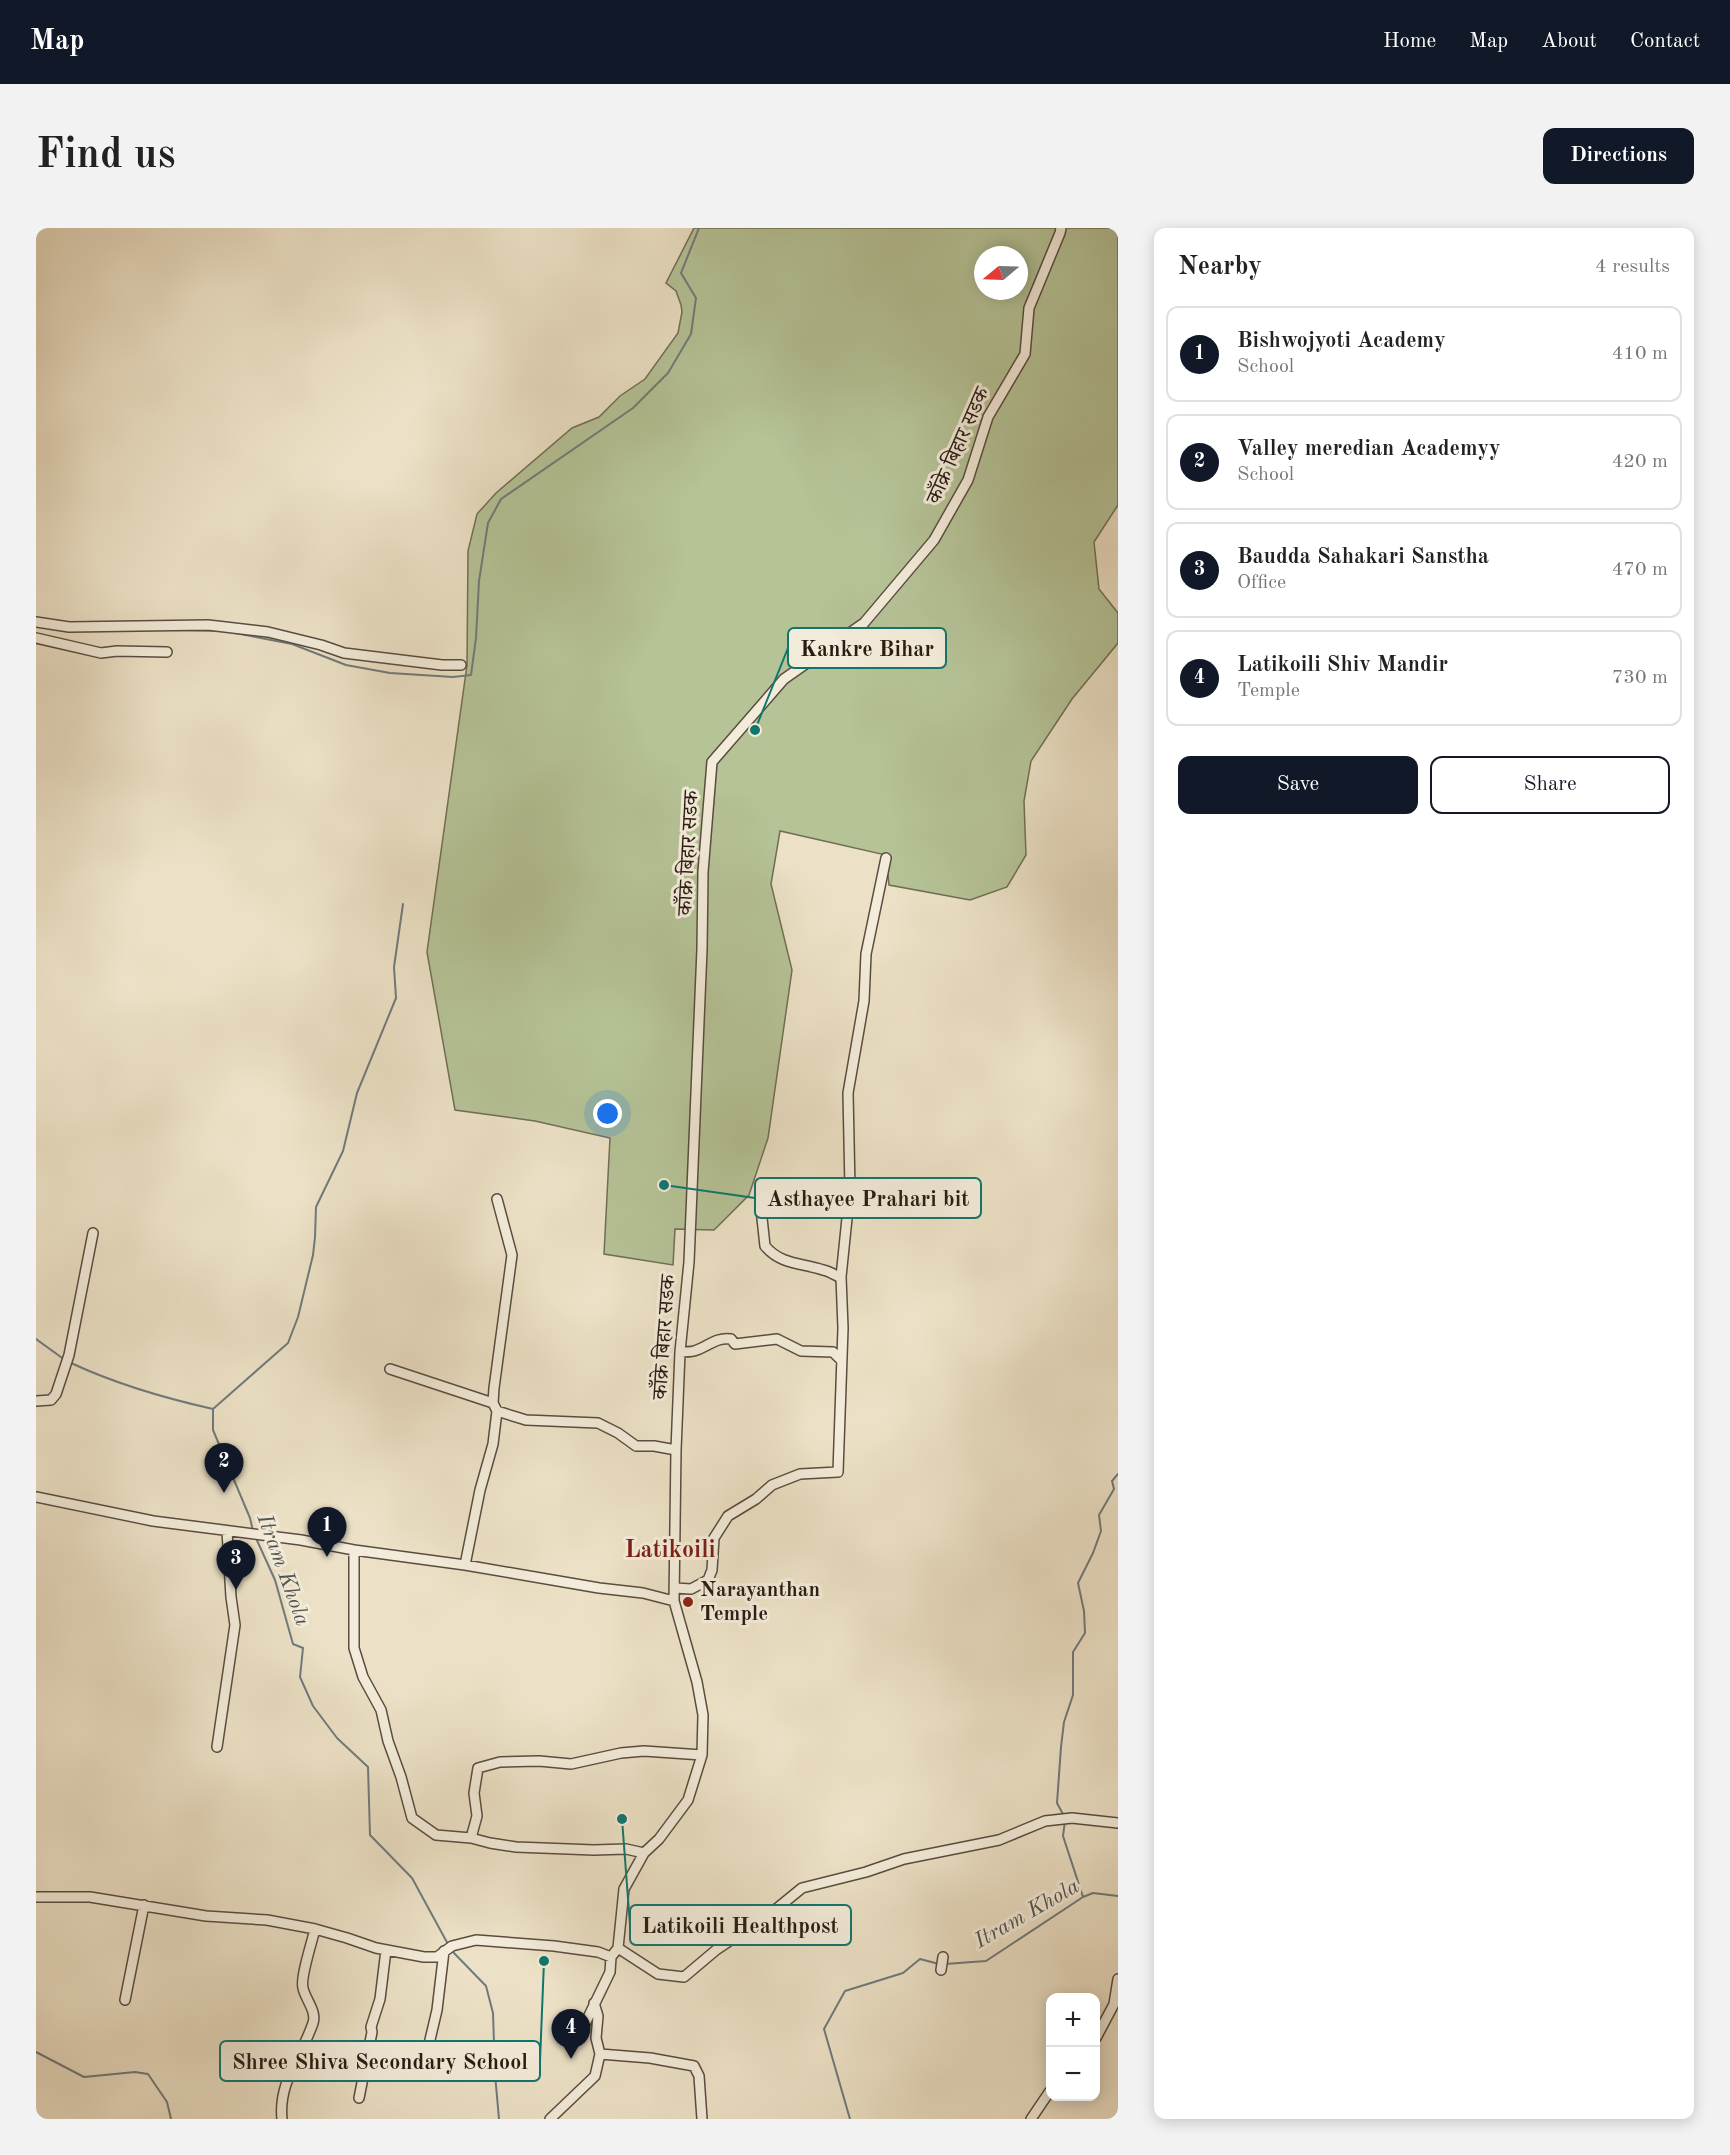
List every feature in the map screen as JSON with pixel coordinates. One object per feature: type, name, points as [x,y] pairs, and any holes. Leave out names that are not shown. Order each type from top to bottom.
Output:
[{"type":"street","name":"काँक्रे बिहार सडक","points":[[674,1601],[680,1352],[689,1262],[703,872],[712,762],[784,679],[864,623],[934,540],[968,480],[988,417],[1025,354],[1029,308],[1061,228]]},
{"type":"street","points":[[36,622],[69,627],[208,625],[268,632],[344,653],[442,665],[461,665]]},
{"type":"street","points":[[36,638],[101,653],[167,652]]},
{"type":"street","points":[[675,1588],[691,1589],[708,1581],[712,1570],[714,1538],[728,1516],[756,1499],[772,1485],[801,1474],[838,1472],[843,1328],[841,1278],[849,1201],[848,1093],[864,1001],[866,954],[886,858]]},
{"type":"street","points":[[841,1278],[823,1269],[795,1264],[777,1257],[768,1250],[765,1246],[761,1209],[778,1196],[832,1204],[849,1201]]},
{"type":"street","points":[[465,1565],[480,1490],[493,1444],[512,1255],[497,1199]]},
{"type":"street","points":[[36,1401],[51,1400],[66,1366],[93,1233]]},
{"type":"street","points":[[680,1352],[693,1351],[724,1338],[731,1339],[735,1344],[777,1339],[801,1351],[833,1352],[841,1360]]},
{"type":"street","points":[[390,1369],[526,1420],[598,1423],[618,1432],[636,1446],[676,1450]]},
{"type":"street","points":[[36,1497],[153,1521],[245,1532],[465,1565],[598,1588],[643,1593],[674,1601],[697,1682],[703,1715],[702,1755],[688,1800],[659,1839],[644,1853],[624,1889],[618,1948],[611,1957],[610,1972],[583,2028]]},
{"type":"street","points":[[217,1747],[235,1625],[227,1531]]},
{"type":"street","points":[[354,1550],[354,1648],[363,1677],[381,1710],[388,1741],[402,1777],[412,1818],[436,1835],[471,1838],[516,1847],[626,1849],[644,1853]]},
{"type":"street","points":[[471,1838],[477,1816],[474,1793],[478,1768],[500,1762],[538,1761],[572,1764],[621,1753],[644,1751],[702,1755]]},
{"type":"street","points":[[618,1948],[658,1974],[684,1977],[716,1950],[775,1910],[802,1888],[866,1872],[904,1859],[999,1840],[1035,1824],[1057,1819],[1072,1818],[1118,1823]]},
{"type":"street","points":[[36,1897],[90,1897],[206,1916],[267,1920],[315,1929],[376,1948],[432,1958],[437,1957],[448,1948],[476,1940],[554,1946],[598,1952],[611,1957]]},
{"type":"street","points":[[125,2000],[144,1905]]},
{"type":"street","points":[[282,2119],[281,2102],[287,2079],[314,2020],[302,1985],[315,1929]]},
{"type":"street","points":[[429,2044],[448,1948]]},
{"type":"street","points":[[359,2098],[372,2032],[371,2027],[380,1999],[386,1950]]},
{"type":"street","points":[[941,1970],[943,1957]]},
{"type":"street","points":[[1100,2029],[1114,2004],[1118,1979]]},
{"type":"street","points":[[550,2119],[595,2076],[600,2054],[596,2038],[598,2016],[594,2002]]},
{"type":"street","points":[[600,2054],[650,2058],[694,2066],[699,2076],[702,2119]]},
{"type":"street","points":[[1031,2119],[1046,2097]]},
{"type":"green space","points":[[694,228],[1118,228],[1118,505],[1094,542],[1099,589],[1118,613],[1118,643],[1072,699],[1031,761],[1024,801],[1026,855],[1007,887],[970,900],[889,885],[886,855],[780,831],[771,884],[792,970],[768,1138],[749,1195],[714,1230],[675,1229],[673,1265],[604,1254],[610,1138],[535,1121],[455,1110],[427,952],[467,665],[468,551],[477,514],[496,493],[572,428],[599,417],[620,396],[645,379],[678,333],[682,312],[676,291],[666,283]]},
{"type":"waterway","points":[[230,632],[292,644],[346,665],[390,673],[453,677],[471,675],[476,638],[479,581],[488,523],[501,499],[633,408],[668,373],[691,334],[696,298],[681,273],[699,228]]},
{"type":"waterway","name":"Itram Khola","points":[[42,627],[60,630]]},
{"type":"waterway","points":[[173,630],[225,631]]},
{"type":"waterway","points":[[213,1409],[288,1343],[298,1317],[313,1255],[316,1207],[343,1151],[357,1093],[396,998],[394,967],[403,904]]},
{"type":"waterway","name":"Itram Khola","points":[[36,1339],[65,1360]]},
{"type":"waterway","name":"Itram Khola","points":[[71,1363],[140,1390],[213,1409],[213,1430],[250,1518],[253,1531]]},
{"type":"waterway","points":[[1064,1816],[1057,1803],[1061,1747],[1064,1722],[1073,1695],[1073,1652],[1085,1633],[1084,1611],[1078,1583],[1093,1553],[1101,1531],[1099,1515],[1114,1489],[1112,1481],[1118,1474]]},
{"type":"waterway","name":"Itram Khola","points":[[255,1536],[275,1580],[293,1644],[303,1648],[300,1677],[313,1706],[337,1738],[368,1767],[370,1835],[412,1878],[449,1946]]},
{"type":"waterway","points":[[1065,1821],[1063,1836],[1083,1897]]},
{"type":"waterway","name":"Itram Khola","points":[[945,1964],[986,1961],[1083,1897],[1093,1893],[1118,1896]]},
{"type":"waterway","name":"Itram Khola","points":[[452,1951],[486,1986],[493,2013],[499,2119]]},
{"type":"waterway","name":"Itram Khola","points":[[850,2119],[824,2029],[845,1991],[903,1973],[920,1959],[939,1964]]},
{"type":"waterway","points":[[36,2052],[84,2077],[135,2072],[148,2074],[167,2102],[171,2119]]},
{"type":"place","name":"Kankre Bihar","points":[[755,730]]},
{"type":"place","name":"Asthayee Prahari bit","points":[[664,1185]]},
{"type":"place","name":"Valley meredian Academyy","points":[[224,1493]]},
{"type":"place","name":"Bishwojyoti Academy","points":[[327,1557]]},
{"type":"place","name":"Baudda Sahakari Sanstha","points":[[236,1590]]},
{"type":"place","name":"Narayanthan Temple","points":[[688,1602]]},
{"type":"place","name":"Latikoili Healthpost","points":[[622,1819]]},
{"type":"place","name":"Shree Shiva Secondary School","points":[[544,1961]]},
{"type":"place","name":"Latikoili Shiv Mandir","points":[[571,2059]]},
{"type":"district","name":"Latikoili","points":[[670,1551]]}]
